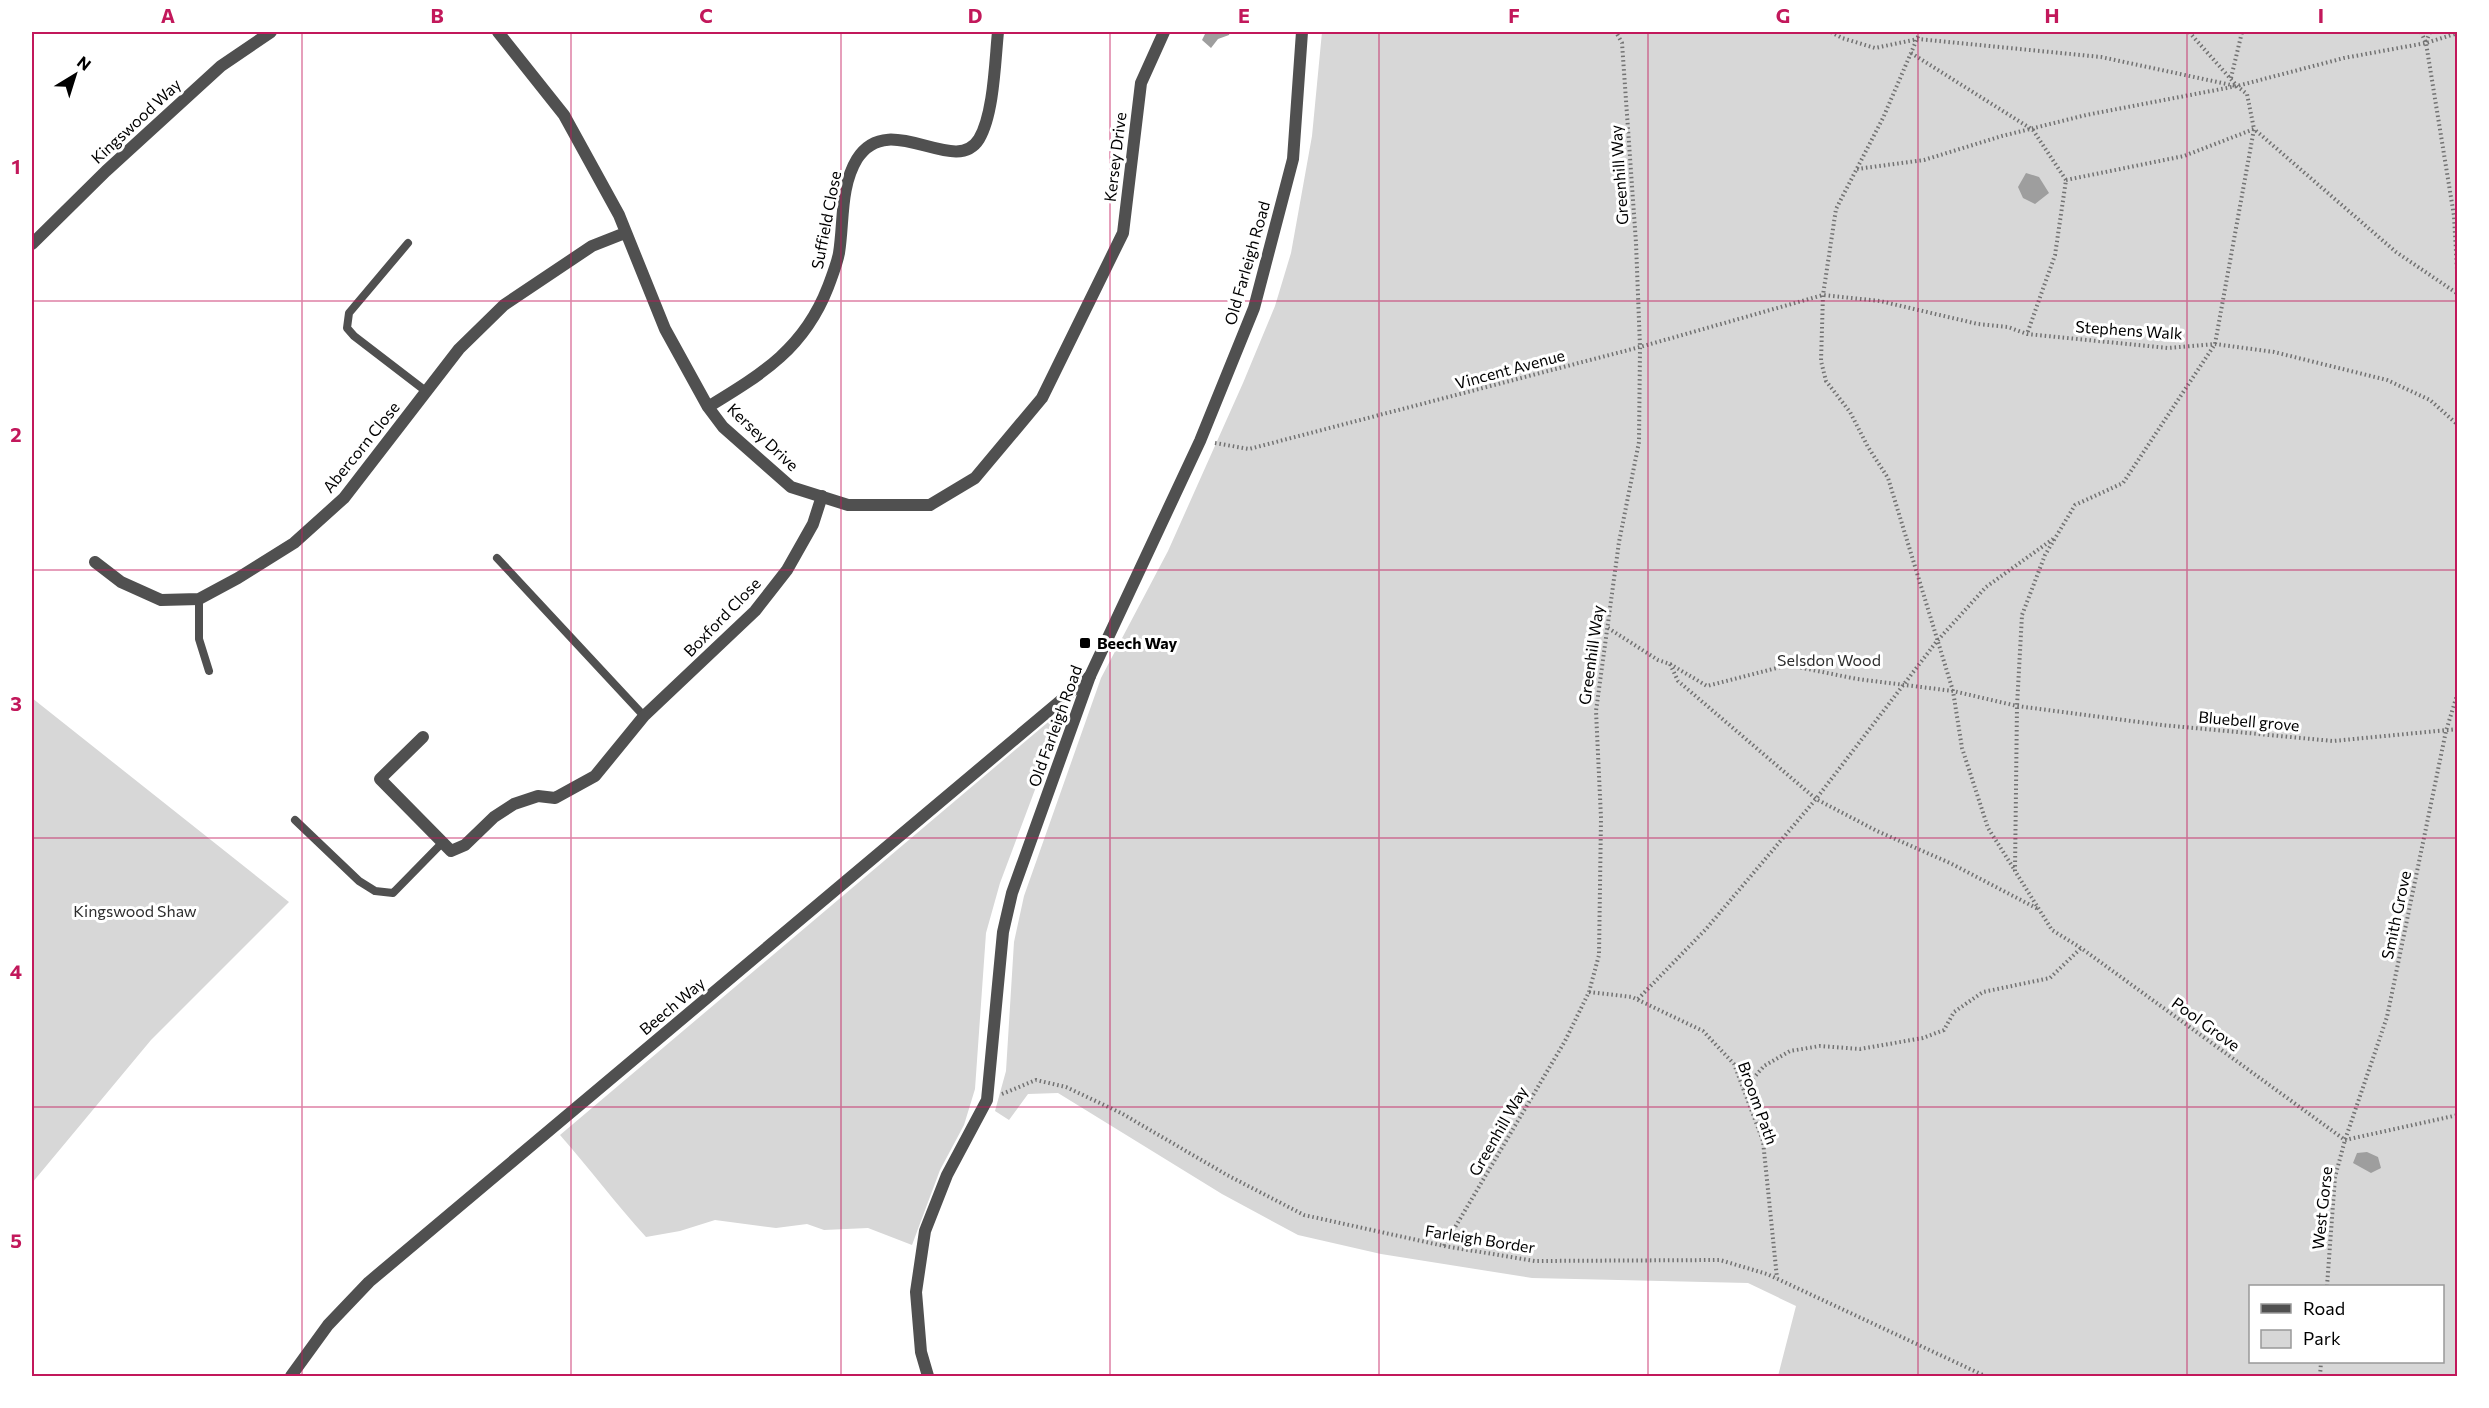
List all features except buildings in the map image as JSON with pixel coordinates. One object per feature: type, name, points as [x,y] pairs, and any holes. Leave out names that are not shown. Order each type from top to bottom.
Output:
[{"type":"street","name":"Kingswood Way","points":[[32,244],[106,171],[221,66],[271,32]]},
{"type":"street","name":"Kersey Drive","points":[[498,32],[564,115],[619,215],[665,328],[708,407],[723,427],[791,487],[848,505],[930,505],[975,478],[1042,398],[1123,233],[1141,83],[1164,32]]},
{"type":"street","name":"Suffield Close","points":[[708,407],[770,368],[811,323],[834,269],[850,174],[863,151],[871,144],[898,138],[934,149],[963,152],[973,147],[981,137],[991,101],[998,32]]},
{"type":"street","name":"Old Farleigh Road","points":[[928,1377],[921,1352],[916,1292],[925,1231],[947,1175],[987,1100],[1003,932],[1010,902],[1090,676],[1200,441],[1254,308],[1293,159],[1302,32]]},
{"type":"street","name":"Abercorn Close","points":[[95,562],[121,582],[161,600],[199,599],[294,543],[344,498],[459,349],[504,305],[592,246],[625,233]]},
{"type":"street","name":"Boxford Close","points":[[443,842],[451,851],[465,846],[494,817],[514,804],[538,796],[555,798],[595,776],[644,716],[755,611],[792,561],[813,524],[822,496]]},
{"type":"street","name":"Beech Way","points":[[291,1377],[328,1325],[369,1282],[1090,676]]},
{"type":"street","points":[[423,737],[380,779],[443,842]]},
{"type":"lane","points":[[408,243],[350,313],[347,328],[354,336],[427,392]]},
{"type":"lane","points":[[497,558],[644,716]]},
{"type":"lane","points":[[199,599],[199,639],[209,671]]},
{"type":"lane","points":[[294,820],[359,881],[375,891],[393,892],[443,842]]},
{"type":"path","name":"Greenhill Way","points":[[1444,1246],[1565,1041],[1589,992],[1599,955],[1601,818],[1596,711],[1619,542],[1639,442],[1640,347],[1636,243],[1622,43],[1616,32]]},
{"type":"path","points":[[1831,32],[1842,38],[1875,48],[1918,39],[2101,57],[2237,86]]},
{"type":"path","points":[[1920,32],[1883,118],[1836,209],[1823,295],[1821,361],[1826,381],[1851,412],[1868,447],[1888,478],[1953,691],[1962,748],[1988,828],[2039,909]]},
{"type":"path","points":[[2015,871],[2017,706],[2022,615],[2045,555],[2075,505],[2123,483],[2215,344],[2254,129],[2247,94],[2237,86],[2190,32]]},
{"type":"path","points":[[2231,78],[2242,32]]},
{"type":"path","points":[[2421,32],[2426,43],[2454,216],[2457,287]]},
{"type":"path","points":[[2426,43],[2430,32]]},
{"type":"path","points":[[1857,169],[1924,160],[2002,136],[2086,115],[2237,86],[2344,58],[2426,43],[2457,33]]},
{"type":"path","points":[[1911,53],[2033,130],[2066,180],[2055,255],[2027,334]]},
{"type":"path","points":[[2066,180],[2184,156],[2254,129]]},
{"type":"path","points":[[2254,129],[2396,252],[2457,294]]},
{"type":"path","name":"Vincent Avenue","points":[[1200,441],[1249,449],[1640,347],[1823,295]]},
{"type":"path","name":"Stephens Walk","points":[[1823,295],[1880,301],[1978,324],[2008,327],[2027,334],[2168,348],[2215,344],[2274,351],[2387,380],[2430,400],[2457,424]]},
{"type":"path","points":[[1638,999],[1706,929],[1816,799],[1937,641],[1986,587],[2056,537]]},
{"type":"path","name":"Bluebell grove","points":[[1607,628],[1658,660],[1670,664],[1707,686],[1788,665],[1953,691],[2017,706],[2162,725],[2333,741],[2457,729]]},
{"type":"path","points":[[1670,664],[1678,681],[1816,799],[1877,831],[1950,863],[2039,909]]},
{"type":"path","name":"Smith Grove","points":[[2345,1140],[2387,1017],[2446,731],[2457,692]]},
{"type":"path","name":"Pool Grove","points":[[2039,909],[2052,930],[2081,948],[2345,1140]]},
{"type":"path","points":[[1744,1089],[1764,1066],[1790,1051],[1820,1046],[1860,1049],[1934,1034],[1944,1029],[1954,1012],[1983,992],[2050,978],[2081,948]]},
{"type":"path","name":"Broom Path","points":[[1589,992],[1638,999],[1703,1031],[1734,1064],[1763,1141],[1777,1278]]},
{"type":"path","name":"Farleigh Border","points":[[987,1100],[1036,1080],[1066,1087],[1121,1113],[1227,1175],[1304,1215],[1444,1246],[1535,1261],[1720,1260],[1777,1278],[1985,1377]]},
{"type":"path","points":[[2345,1140],[2457,1115]]},
{"type":"path","name":"West Gorse","points":[[2327,1285],[2335,1177],[2345,1140]]},
{"type":"green space","name":"Selsdon Wood","points":[[1322,32],[2457,32],[2457,1376],[1778,1376],[1796,1306],[1748,1283],[1532,1278],[1381,1254],[1298,1235],[1222,1194],[1058,1093],[1028,1094],[1009,1120],[995,1111],[1006,1071],[1014,942],[1024,896],[1101,678],[1168,551],[1275,306],[1291,253],[1312,136]]},
{"type":"green space","name":"Kingswood Shaw","points":[[32,698],[289,902],[151,1040],[32,1183]]},
{"type":"green space","points":[[1066,707],[1000,883],[986,933],[975,1089],[964,1125],[940,1170],[912,1245],[868,1228],[824,1230],[807,1224],[776,1228],[715,1220],[680,1231],[646,1237],[560,1135]]},
{"type":"shaded area","points":[[1206,32],[1230,32],[1229,35],[1218,39],[1211,48],[1202,40]]},
{"type":"shaded area","points":[[2026,173],[2039,177],[2049,193],[2035,204],[2023,198],[2018,187]]},
{"type":"shaded area","points":[[2367,1152],[2378,1157],[2381,1168],[2371,1173],[2353,1163],[2357,1153]]},
{"type":"place","name":"Beech Way","points":[[1085,643]]}]
